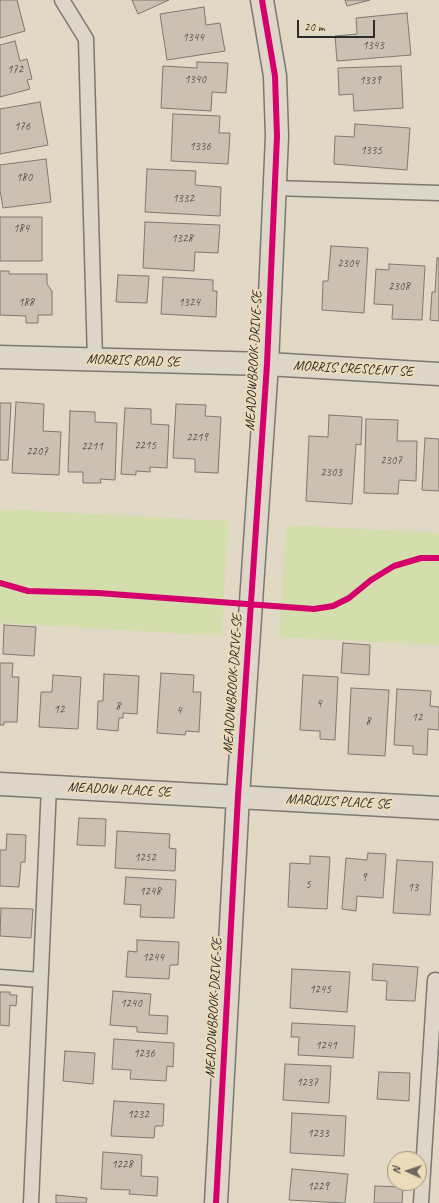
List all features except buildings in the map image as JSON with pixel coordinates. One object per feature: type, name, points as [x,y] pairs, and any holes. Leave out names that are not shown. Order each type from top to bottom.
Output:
[{"type":"street","name":"MEADOWBROOK DRIVE SE","points":[[216,1203],[238,796],[267,364],[276,136],[275,76],[262,0]]},
{"type":"street","name":"MORRIS ROAD SE","points":[[0,357],[267,364]]},
{"type":"street","name":"MORRIS CRESCENT SE","points":[[267,364],[439,374]]},
{"type":"street","name":"MEADOW PLACE SE","points":[[0,784],[238,796]]},
{"type":"street","name":"MARQUIS PLACE SE","points":[[238,796],[439,808]]},
{"type":"lane","points":[[62,0],[86,39],[95,360]]},
{"type":"lane","points":[[274,188],[439,193]]},
{"type":"lane","points":[[31,1203],[49,786]]},
{"type":"lane","points":[[0,977],[40,980]]},
{"type":"lane","points":[[421,1203],[435,980],[439,981]]},
{"type":"green space","points":[[0,509],[228,521],[222,636],[0,623]]},
{"type":"green space","points":[[286,525],[439,533],[439,645],[279,637]]},
{"type":"cycle path","points":[[216,1203],[238,796],[267,364],[277,136],[275,76],[262,0]]},
{"type":"cycle path","points":[[0,583],[28,591],[98,593],[314,609],[333,606],[349,598],[371,580],[394,566],[421,558],[439,558]]}]
